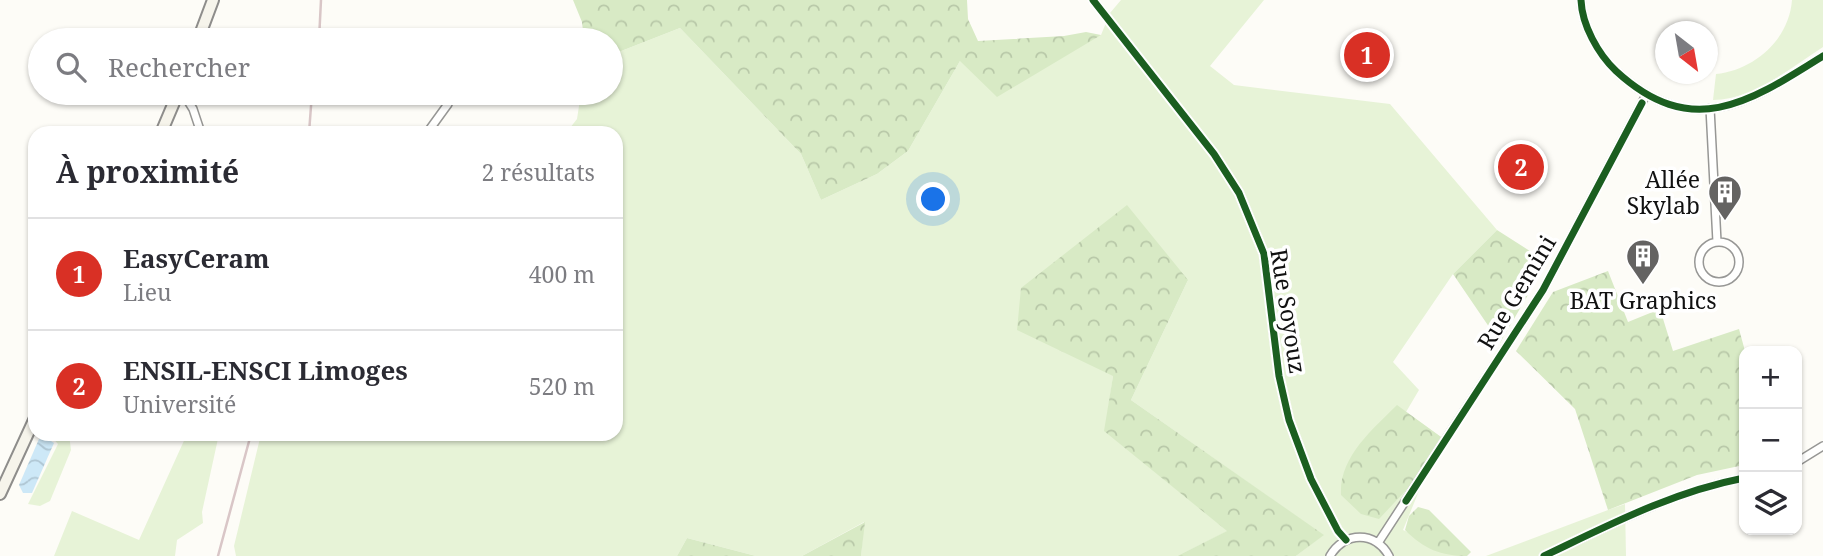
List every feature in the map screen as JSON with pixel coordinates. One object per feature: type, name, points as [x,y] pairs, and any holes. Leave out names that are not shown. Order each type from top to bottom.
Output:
[{"type":"main road","points":[[203,28],[214,0]]},
{"type":"main road","points":[[165,126],[175,105]]},
{"type":"main road","points":[[0,494],[28,433]]},
{"type":"street","name":"Rue Soyouz","points":[[1093,0],[1214,154],[1239,193],[1264,254],[1279,376],[1289,420],[1311,478],[1338,531],[1346,540]]},
{"type":"street","points":[[1581,0],[1583,15],[1599,50],[1609,64],[1646,95],[1684,108],[1710,108],[1754,98],[1823,56]]},
{"type":"street","name":"Rue Gemini","points":[[1378,542],[1543,290],[1646,95]]},
{"type":"street","points":[[190,105],[199,126]]},
{"type":"street","points":[[432,126],[447,105]]},
{"type":"street","points":[[1710,108],[1717,242]]},
{"type":"street","points":[[1717,242],[1734,248],[1739,260],[1733,277],[1721,283],[1707,279],[1698,262],[1706,246],[1717,242]]},
{"type":"street","points":[[1802,459],[1823,446]]},
{"type":"street","points":[[1544,556],[1673,496],[1705,485],[1739,479]]},
{"type":"street","points":[[1331,556],[1346,540],[1362,537],[1378,542],[1389,556]]},
{"type":"green space","points":[[573,0],[967,0],[968,19],[978,41],[1064,36],[1086,32],[1101,35],[997,97],[960,61],[908,151],[877,174],[821,200],[801,154],[680,28],[623,50],[623,28],[583,28]]},
{"type":"green space","points":[[1121,0],[1264,0],[1210,66],[1234,85],[1390,104],[1497,230],[1453,274],[1393,362],[1419,390],[1406,412],[1441,437],[1403,530],[1462,556],[1296,556],[1323,535],[1131,400],[1188,280],[1113,376],[1105,431],[1228,531],[1177,556],[861,556],[864,522],[802,556],[756,556],[687,538],[677,556],[236,556],[234,546],[259,441],[623,441],[623,126],[572,126],[577,119],[579,105],[623,105],[623,50],[680,28],[801,154],[821,200],[877,174],[908,151],[960,61],[1101,35],[1110,13]]},
{"type":"green space","points":[[1792,0],[1823,0],[1823,47],[1757,89],[1728,99],[1713,100],[1718,74],[1743,66],[1767,50],[1777,40],[1789,15]]},
{"type":"green space","points":[[1127,205],[1188,280],[1131,400],[1324,535],[1296,556],[1177,556],[1227,531],[1104,431],[1113,376],[1017,330],[1021,288]]},
{"type":"green space","points":[[1497,230],[1547,262],[1500,343],[1453,274]]},
{"type":"green space","points":[[1608,271],[1628,322],[1660,309],[1673,351],[1739,329],[1744,346],[1739,346],[1739,466],[1697,475],[1608,510],[1575,409],[1516,351],[1553,292]]},
{"type":"green space","points":[[1397,405],[1441,437],[1409,487],[1379,519],[1361,514],[1341,495],[1342,481],[1351,456],[1377,424]]},
{"type":"green space","points":[[55,441],[70,441],[71,450],[50,501],[40,506],[28,504],[58,444]]},
{"type":"green space","points":[[184,441],[217,441],[202,512],[203,523],[177,540],[175,556],[54,556],[72,511],[139,540]]},
{"type":"green space","points":[[1625,504],[1626,556],[1486,556],[1608,510]]},
{"type":"green space","points":[[1418,507],[1429,510],[1471,552],[1467,556],[1441,553],[1412,537],[1405,530],[1409,516]]},
{"type":"green space","points":[[865,522],[861,556],[802,556]]},
{"type":"green space","points":[[687,538],[756,556],[677,556]]},
{"type":"water","points":[[38,441],[54,443],[32,493],[23,493],[19,485]]},
{"type":"railway","points":[[320,28],[321,0]]},
{"type":"railway","points":[[310,126],[311,105]]},
{"type":"railway","points":[[218,556],[249,441]]},
{"type":"cycle path","points":[[1093,0],[1214,154],[1239,193],[1264,254],[1279,376],[1289,420],[1311,479],[1338,531],[1346,540]]},
{"type":"cycle path","points":[[1581,0],[1588,29],[1609,64],[1644,92],[1670,105],[1696,109],[1721,107],[1771,88],[1823,56]]},
{"type":"cycle path","points":[[1406,501],[1543,290],[1642,103]]},
{"type":"cycle path","points":[[1544,556],[1666,501],[1739,479]]},
{"type":"place","name":"EasyCeram","points":[[1367,55]]},
{"type":"place","name":"ENSIL-ENSCI Limoges","points":[[1521,167]]},
{"type":"place","name":"Allée Skylab","points":[[1725,222]]},
{"type":"place","name":"BAT Graphics","points":[[1643,286]]}]
